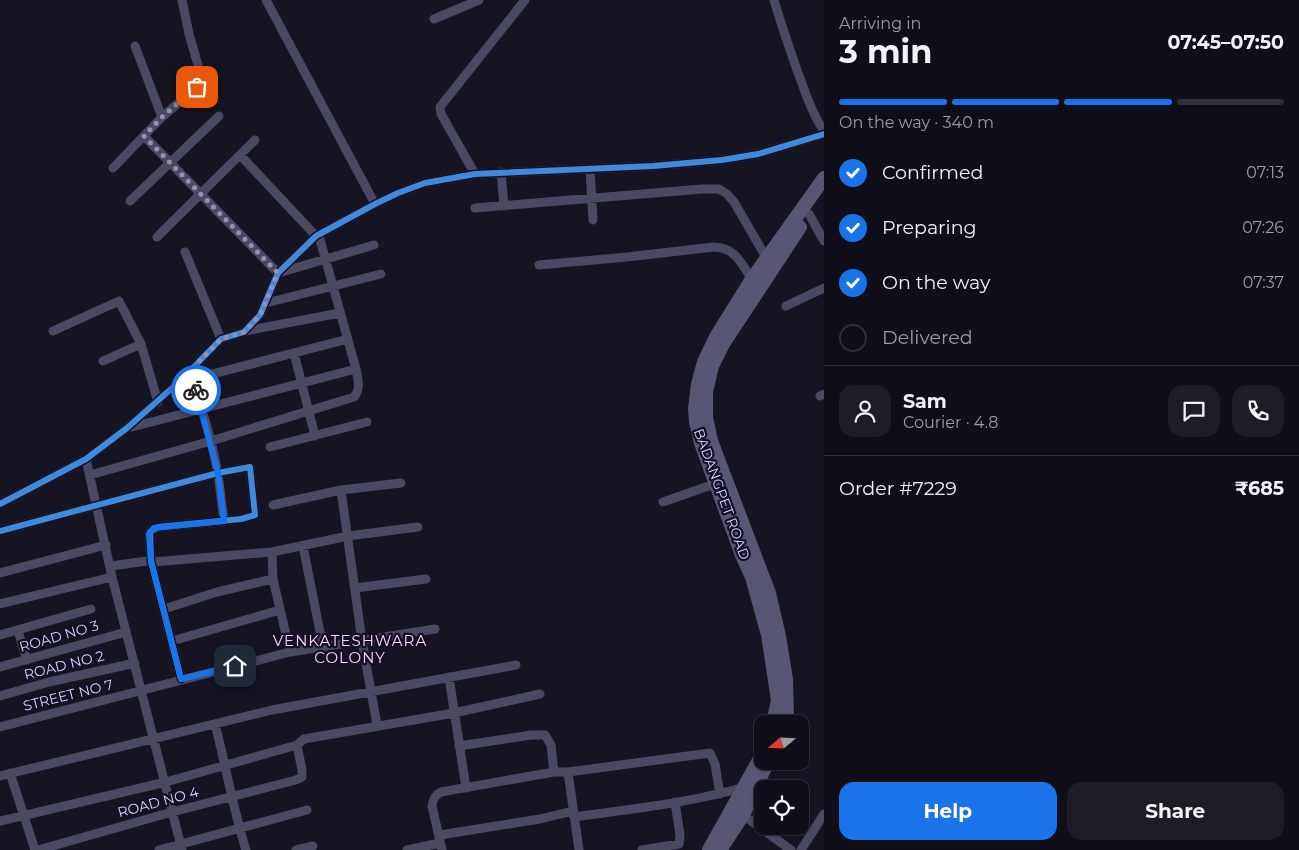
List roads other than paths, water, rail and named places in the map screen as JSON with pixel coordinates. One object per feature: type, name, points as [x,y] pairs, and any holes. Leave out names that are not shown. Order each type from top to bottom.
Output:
[{"type":"main road","name":"BADANGPET ROAD","points":[[775,715],[778,700],[768,636],[752,577],[742,555],[701,443],[696,422],[698,384],[704,362],[716,337],[752,279],[824,178]]},
{"type":"main road","name":"BADANGPET ROAD","points":[[787,715],[786,679],[780,636],[769,593],[711,440],[706,417],[706,392],[712,366],[723,344],[824,194]]},
{"type":"main road","points":[[708,850],[754,768]]},
{"type":"main road","points":[[720,850],[743,815],[764,770]]},
{"type":"street","points":[[113,168],[162,117],[196,88],[200,77],[182,0]]},
{"type":"street","points":[[266,0],[375,204]]},
{"type":"street","points":[[434,19],[479,0]]},
{"type":"street","points":[[475,174],[444,120],[440,107],[516,4],[525,0]]},
{"type":"street","points":[[244,332],[260,315],[278,273],[317,236],[375,204],[425,182],[501,172],[590,170],[722,160],[758,154],[824,132],[809,102],[774,0]]},
{"type":"street","points":[[135,46],[162,117]]},
{"type":"street","points":[[130,201],[219,116]]},
{"type":"street","points":[[144,136],[278,273]]},
{"type":"street","points":[[157,237],[254,140]]},
{"type":"street","points":[[90,475],[211,441],[354,397],[357,393],[359,386],[356,369],[317,236],[240,155]]},
{"type":"street","points":[[590,170],[593,220]]},
{"type":"street","points":[[501,172],[504,206]]},
{"type":"street","points":[[476,208],[719,189],[734,202],[767,259]]},
{"type":"street","points":[[809,214],[824,241]]},
{"type":"street","points":[[278,273],[374,245]]},
{"type":"street","points":[[539,265],[714,247],[724,248],[733,252],[752,279]]},
{"type":"street","points":[[186,252],[221,339]]},
{"type":"street","points":[[266,303],[381,274]]},
{"type":"street","points":[[786,306],[824,288]]},
{"type":"street","points":[[53,331],[119,301],[141,344],[158,402]]},
{"type":"street","points":[[0,504],[86,459],[191,376],[221,339],[244,332],[340,313]]},
{"type":"street","points":[[191,376],[348,339]]},
{"type":"street","points":[[103,361],[141,344]]},
{"type":"street","points":[[294,353],[315,436]]},
{"type":"street","points":[[127,428],[356,369]]},
{"type":"street","points":[[191,376],[211,441],[218,473],[224,521]]},
{"type":"street","points":[[270,447],[367,422]]},
{"type":"street","points":[[86,459],[111,566],[112,578],[182,847]]},
{"type":"street","points":[[0,531],[250,466],[255,515],[245,519],[154,528],[149,534],[151,561],[181,679]]},
{"type":"street","points":[[273,505],[341,490],[401,483]]},
{"type":"street","points":[[663,502],[717,483]]},
{"type":"street","points":[[341,490],[362,641],[377,725]]},
{"type":"street","points":[[111,566],[135,562],[272,552],[348,536],[418,528]]},
{"type":"street","points":[[0,573],[106,545]]},
{"type":"street","points":[[303,546],[323,647]]},
{"type":"street","points":[[272,552],[274,579],[290,652]]},
{"type":"street","points":[[0,604],[112,578]]},
{"type":"street","points":[[164,609],[217,592],[274,579]]},
{"type":"street","points":[[356,588],[426,579]]},
{"type":"street","points":[[0,635],[91,609]]},
{"type":"street","points":[[172,641],[280,610]]},
{"type":"street","points":[[18,630],[27,660]]},
{"type":"street","name":"STREET NO 7","points":[[0,727],[290,652],[435,630]]},
{"type":"street","name":"ROAD NO 3","points":[[0,667],[126,632]]},
{"type":"street","name":"ROAD NO 2","points":[[0,696],[49,682],[135,663]]},
{"type":"street","points":[[0,776],[272,710],[516,665]]},
{"type":"street","points":[[449,676],[466,788]]},
{"type":"street","points":[[0,821],[166,782],[297,745],[304,739],[454,713],[540,694]]},
{"type":"street","points":[[215,724],[246,850]]},
{"type":"street","points":[[460,746],[545,735],[551,745],[554,772]]},
{"type":"street","name":"ROAD NO 4","points":[[36,850],[286,783],[302,777],[297,745]]},
{"type":"street","points":[[441,843],[432,806],[436,795],[441,792],[554,772],[568,772],[710,753],[715,764],[720,794]]},
{"type":"street","points":[[568,772],[579,850]]},
{"type":"street","points":[[10,773],[36,850]]},
{"type":"street","points":[[406,850],[540,819],[675,802],[720,794],[744,786]]},
{"type":"street","points":[[642,850],[679,844],[680,835],[675,802]]},
{"type":"street","points":[[159,850],[182,847],[240,828],[307,810]]},
{"type":"street","points":[[801,850],[824,814]]},
{"type":"street","points":[[743,815],[791,850]]},
{"type":"street","points":[[296,850],[313,846]]},
{"type":"district","name":"VENKATESHWARA COLONY","points":[[350,648]]}]
